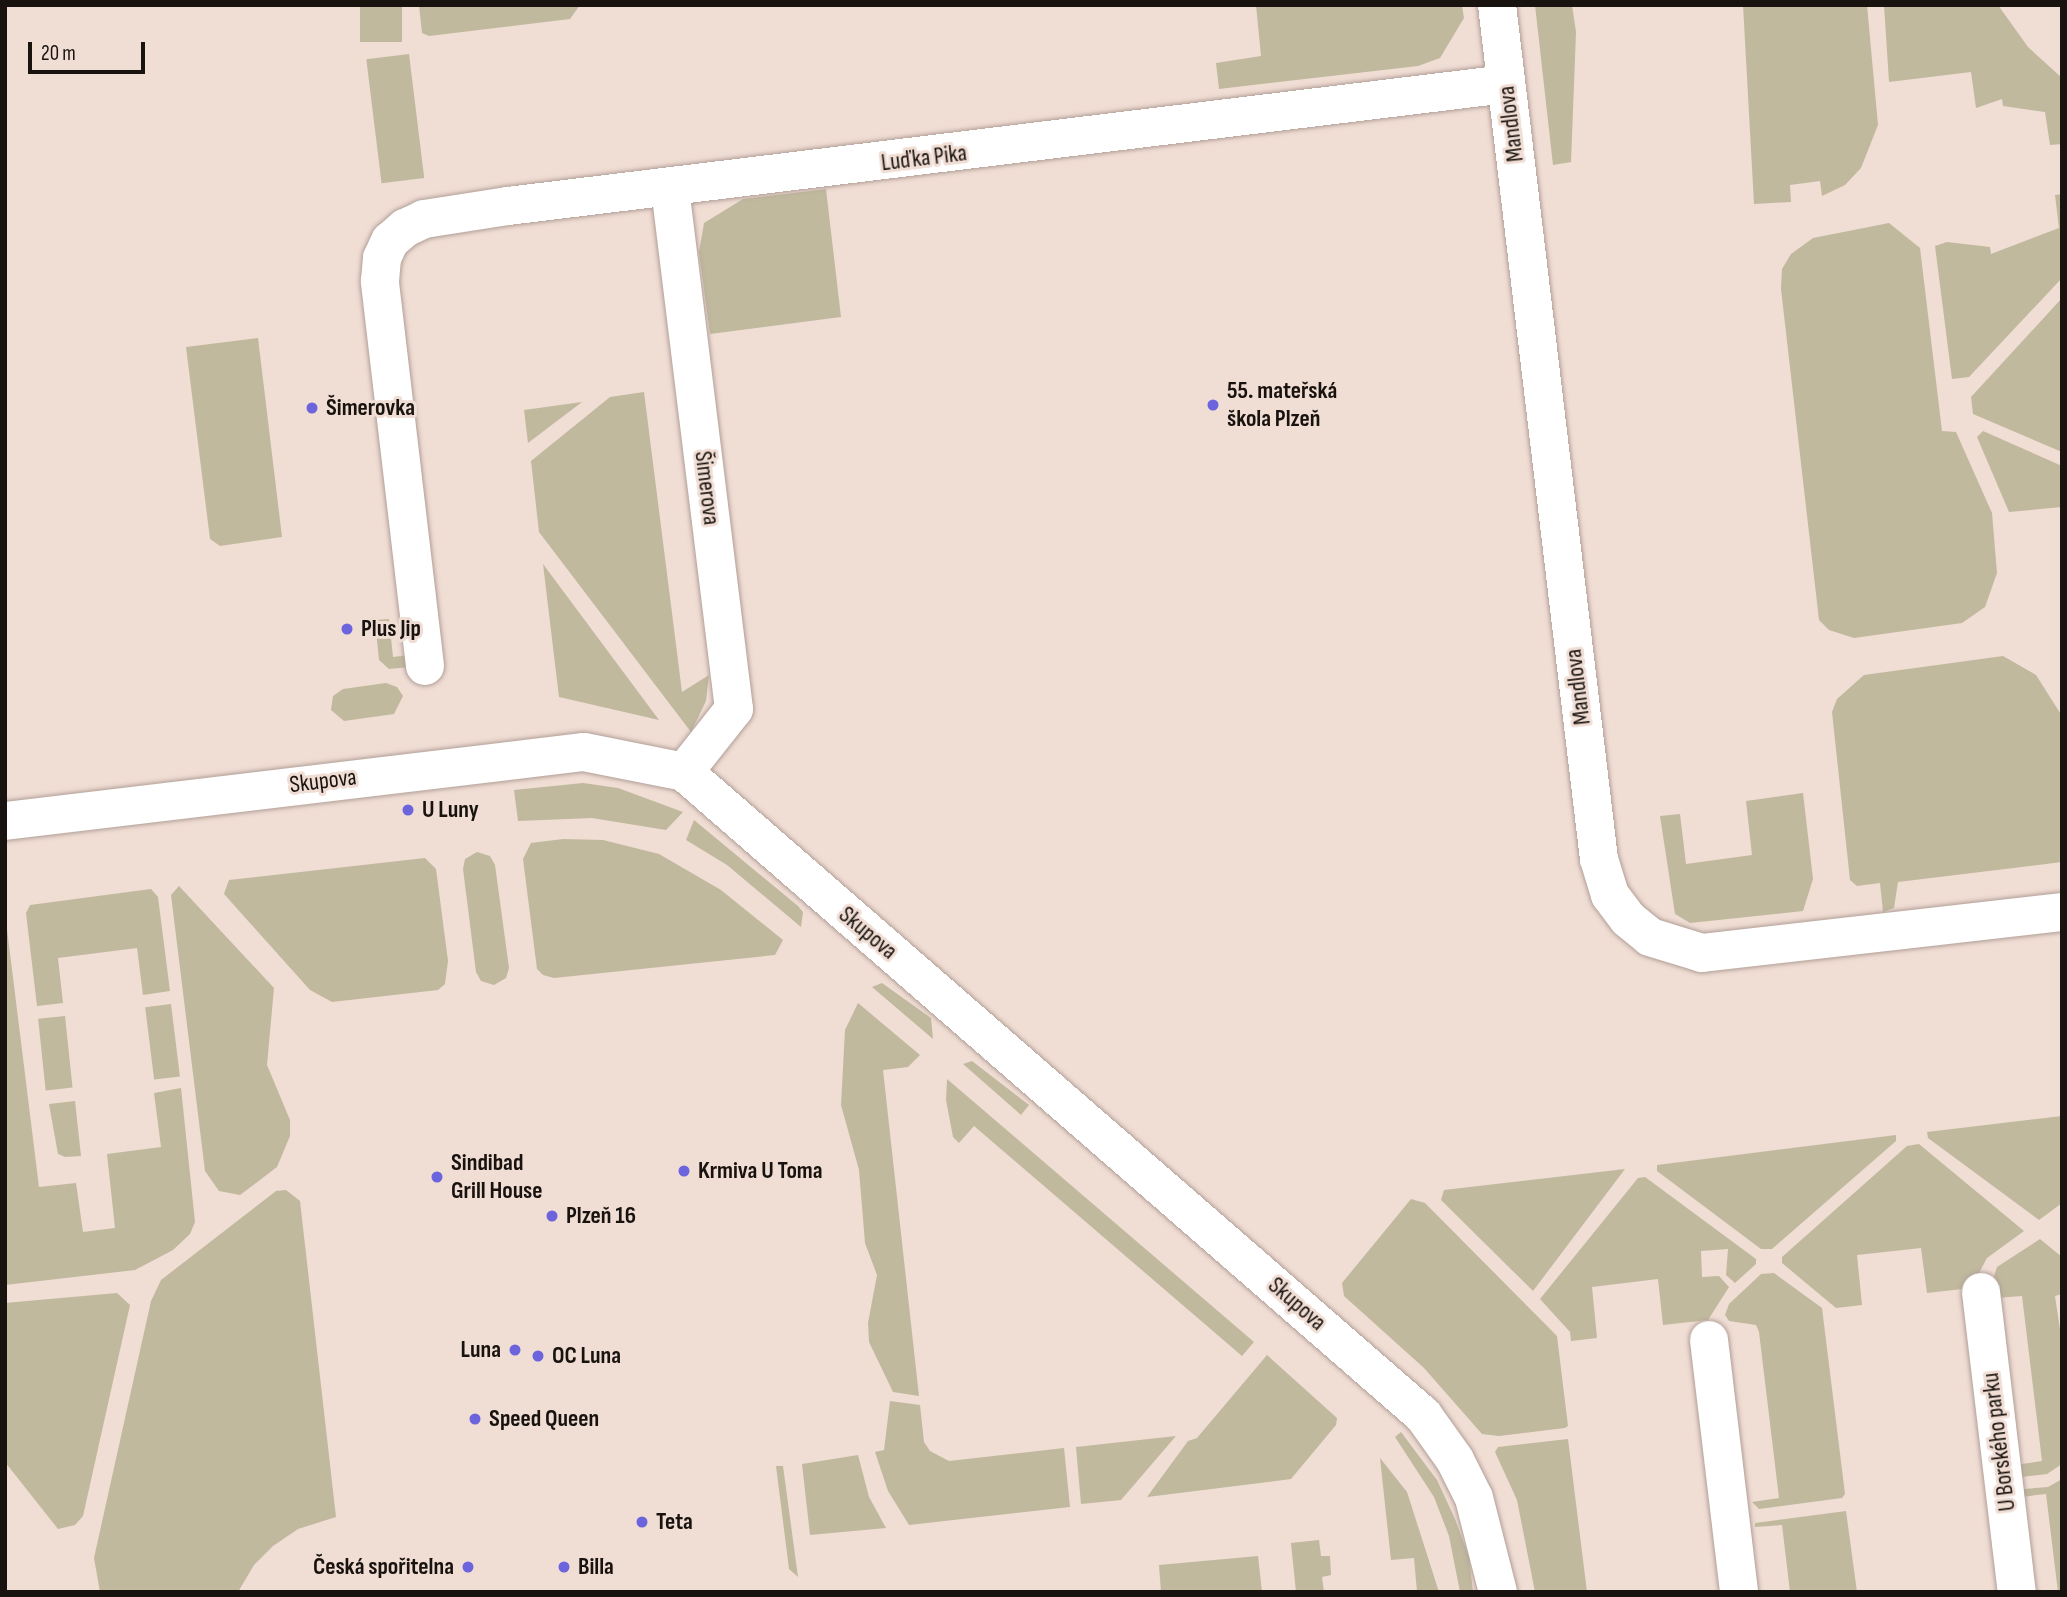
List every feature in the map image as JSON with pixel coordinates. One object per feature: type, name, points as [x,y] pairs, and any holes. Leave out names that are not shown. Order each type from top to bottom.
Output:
[{"type":"street","name":"Mandlova","points":[[1497,5],[1599,859],[1615,904],[1657,941],[1684,951],[1712,954],[2062,912]]},
{"type":"street","name":"Luďka Pika","points":[[425,666],[380,281],[382,258],[390,241],[424,219],[1506,84]]},
{"type":"street","name":"Šimerova","points":[[670,188],[734,709],[684,772]]},
{"type":"street","name":"Skupova","points":[[5,821],[584,752],[684,772],[1423,1415],[1455,1460],[1474,1498],[1498,1592]]},
{"type":"street","name":"U Borského parku","points":[[1981,1292],[2017,1592]]},
{"type":"street","points":[[1709,1340],[1740,1592]]},
{"type":"shaded area","points":[[360,5],[402,5],[402,42],[360,42]]},
{"type":"shaded area","points":[[419,5],[580,5],[570,19],[429,36],[422,33]]},
{"type":"shaded area","points":[[1256,5],[1462,5],[1464,18],[1440,58],[1418,66],[1219,89],[1216,63],[1261,56]]},
{"type":"shaded area","points":[[1535,5],[1572,5],[1576,32],[1571,162],[1553,165]]},
{"type":"shaded area","points":[[1743,5],[1867,5],[1878,125],[1861,168],[1845,185],[1822,196],[1820,181],[1790,185],[1791,202],[1754,204]]},
{"type":"shaded area","points":[[1884,5],[1998,5],[2028,47],[2062,78],[2062,144],[2050,145],[2045,112],[2003,106],[2002,99],[1976,108],[1971,72],[1889,82]]},
{"type":"shaded area","points":[[409,54],[424,178],[382,183],[366,59]]},
{"type":"shaded area","points":[[826,189],[841,317],[710,334],[699,252],[704,223],[743,199]]},
{"type":"shaded area","points":[[2062,194],[2062,278],[1969,377],[1952,379],[1935,246],[1947,242],[1990,247],[1991,254],[2059,228],[2055,195]]},
{"type":"shaded area","points":[[1889,223],[1920,248],[1942,431],[1956,432],[1992,513],[1997,573],[1985,607],[1962,623],[1854,638],[1829,630],[1819,620],[1781,289],[1782,269],[1791,254],[1813,238]]},
{"type":"shaded area","points":[[2062,298],[2062,452],[1973,414],[1971,397]]},
{"type":"shaded area","points":[[258,338],[282,537],[220,546],[210,539],[186,347]]},
{"type":"shaded area","points":[[644,392],[682,692],[709,675],[706,701],[691,732],[539,532],[531,461],[610,397]]},
{"type":"shaded area","points":[[582,402],[528,443],[524,410]]},
{"type":"shaded area","points":[[1983,431],[2062,466],[2062,507],[2009,512],[1977,437]]},
{"type":"shaded area","points":[[543,564],[659,720],[559,697]]},
{"type":"shaded area","points":[[389,619],[393,657],[409,655],[410,667],[389,669],[379,660],[375,620]]},
{"type":"shaded area","points":[[2003,656],[2036,675],[2062,716],[2062,862],[1898,882],[1894,908],[1883,912],[1880,883],[1857,886],[1850,880],[1832,712],[1837,699],[1864,675]]},
{"type":"shaded area","points":[[386,683],[397,687],[403,696],[394,714],[344,721],[331,710],[333,696],[343,689]]},
{"type":"shaded area","points":[[583,783],[618,788],[683,812],[666,830],[592,818],[518,821],[514,790]]},
{"type":"shaded area","points":[[1803,793],[1813,879],[1803,911],[1690,923],[1675,914],[1660,816],[1680,814],[1686,864],[1752,855],[1746,801]]},
{"type":"shaded area","points":[[694,820],[798,906],[803,912],[801,927],[727,865],[686,840]]},
{"type":"shaded area","points":[[563,839],[603,840],[659,854],[721,890],[783,940],[775,955],[554,978],[543,975],[537,969],[523,859],[531,843]]},
{"type":"shaded area","points":[[477,852],[490,856],[495,865],[509,968],[506,978],[494,985],[481,981],[476,972],[463,869],[465,859]]},
{"type":"shaded area","points":[[425,858],[436,869],[448,961],[445,984],[438,990],[332,1002],[310,990],[224,894],[229,880]]},
{"type":"shaded area","points":[[179,886],[274,988],[267,1065],[290,1120],[290,1136],[277,1167],[240,1195],[219,1191],[205,1171],[171,895]]},
{"type":"shaded area","points":[[151,889],[158,897],[170,991],[143,995],[137,948],[58,958],[63,1003],[37,1006],[26,913],[30,905]]},
{"type":"shaded area","points":[[5,913],[39,1187],[76,1183],[83,1232],[115,1228],[107,1154],[161,1147],[154,1093],[181,1088],[195,1222],[190,1234],[173,1250],[135,1270],[5,1285]]},
{"type":"shaded area","points":[[882,983],[931,1018],[933,1039],[872,987]]},
{"type":"shaded area","points":[[858,1003],[920,1055],[908,1067],[883,1070],[919,1396],[893,1392],[869,1342],[868,1323],[877,1275],[865,1243],[859,1170],[841,1105],[845,1030]]},
{"type":"shaded area","points":[[171,1004],[180,1076],[154,1080],[145,1007]]},
{"type":"shaded area","points":[[65,1016],[73,1088],[46,1090],[38,1019]]},
{"type":"shaded area","points":[[972,1061],[1029,1105],[1021,1115],[963,1064]]},
{"type":"shaded area","points":[[947,1079],[1254,1342],[1242,1356],[974,1126],[959,1143],[953,1137],[946,1100]]},
{"type":"shaded area","points":[[75,1101],[81,1156],[65,1157],[58,1154],[49,1104]]},
{"type":"shaded area","points":[[2062,1116],[2062,1203],[2039,1220],[1928,1138],[1927,1132]]},
{"type":"shaded area","points":[[1896,1135],[1896,1141],[1772,1249],[1761,1249],[1657,1171],[1657,1165]]},
{"type":"shaded area","points":[[1919,1144],[2024,1231],[1987,1258],[1971,1288],[1927,1293],[1921,1248],[1857,1255],[1862,1305],[1836,1308],[1782,1263],[1782,1257],[1907,1146]]},
{"type":"shaded area","points":[[1625,1169],[1533,1291],[1441,1200],[1444,1190]]},
{"type":"shaded area","points":[[1645,1177],[1756,1259],[1756,1264],[1735,1283],[1726,1275],[1728,1249],[1701,1251],[1702,1277],[1719,1276],[1729,1287],[1708,1320],[1663,1325],[1658,1279],[1592,1287],[1597,1338],[1571,1341],[1570,1332],[1540,1299],[1638,1178]]},
{"type":"shaded area","points":[[286,1190],[300,1201],[336,1517],[298,1529],[273,1546],[254,1565],[238,1592],[100,1592],[94,1558],[151,1301],[161,1280],[276,1191]]},
{"type":"shaded area","points":[[1411,1199],[1425,1203],[1557,1336],[1568,1426],[1499,1436],[1482,1434],[1424,1368],[1344,1296],[1342,1283]]},
{"type":"shaded area","points":[[2040,1239],[2062,1257],[2062,1294],[2055,1296],[2062,1343],[2062,1464],[2047,1474],[2021,1477],[2015,1465],[2042,1461],[2022,1296],[1996,1298],[1994,1276],[1997,1267]]},
{"type":"shaded area","points":[[1774,1273],[1822,1308],[1845,1494],[1842,1498],[1759,1509],[1752,1502],[1779,1498],[1759,1332],[1756,1325],[1729,1321],[1725,1315],[1729,1304],[1761,1274]]},
{"type":"shaded area","points":[[117,1293],[130,1305],[83,1516],[75,1525],[58,1529],[5,1462],[5,1303]]},
{"type":"shaded area","points":[[1267,1355],[1337,1418],[1336,1425],[1291,1479],[1147,1497],[1188,1441],[1197,1438]]},
{"type":"shaded area","points":[[890,1401],[920,1405],[924,1442],[930,1451],[949,1461],[1064,1448],[1070,1507],[909,1525],[888,1491],[875,1452],[884,1450]]},
{"type":"shaded area","points":[[1401,1432],[1437,1480],[1455,1519],[1469,1557],[1473,1592],[1460,1592],[1449,1536],[1434,1497],[1395,1437]]},
{"type":"shaded area","points":[[1176,1436],[1121,1500],[1081,1504],[1076,1447]]},
{"type":"shaded area","points":[[1568,1439],[1587,1592],[1535,1592],[1517,1500],[1495,1452],[1498,1447]]},
{"type":"shaded area","points":[[858,1455],[869,1497],[886,1528],[810,1535],[802,1464]]},
{"type":"shaded area","points":[[1380,1458],[1407,1492],[1439,1592],[1417,1592],[1414,1558],[1391,1560]]},
{"type":"shaded area","points":[[776,1466],[783,1466],[798,1577],[789,1569]]},
{"type":"shaded area","points":[[2062,1479],[2062,1592],[2058,1592],[2046,1494],[2020,1497],[2024,1489],[2048,1487]]},
{"type":"shaded area","points":[[1846,1511],[1857,1592],[1790,1592],[1782,1525],[1755,1527],[1755,1523]]},
{"type":"shaded area","points":[[1319,1540],[1321,1556],[1330,1556],[1331,1575],[1322,1577],[1324,1592],[1296,1592],[1291,1543]]},
{"type":"shaded area","points":[[1258,1556],[1262,1592],[1161,1592],[1159,1565]]},
{"type":"place","name":"55. mateřská škola Plzeň","points":[[1213,405]]},
{"type":"place","name":"Šimerovka","points":[[312,408]]},
{"type":"place","name":"Plus Jip","points":[[347,629]]},
{"type":"place","name":"U Luny","points":[[408,810]]},
{"type":"place","name":"Krmiva U Toma","points":[[684,1171]]},
{"type":"place","name":"Sindibad Grill House","points":[[437,1177]]},
{"type":"place","name":"Plzeň 16","points":[[552,1216]]},
{"type":"place","name":"Luna","points":[[515,1350]]},
{"type":"place","name":"OC Luna","points":[[538,1356]]},
{"type":"place","name":"Speed Queen","points":[[475,1419]]},
{"type":"place","name":"Teta","points":[[642,1522]]},
{"type":"place","name":"Česká spořitelna","points":[[468,1567]]},
{"type":"place","name":"Billa","points":[[564,1567]]}]
